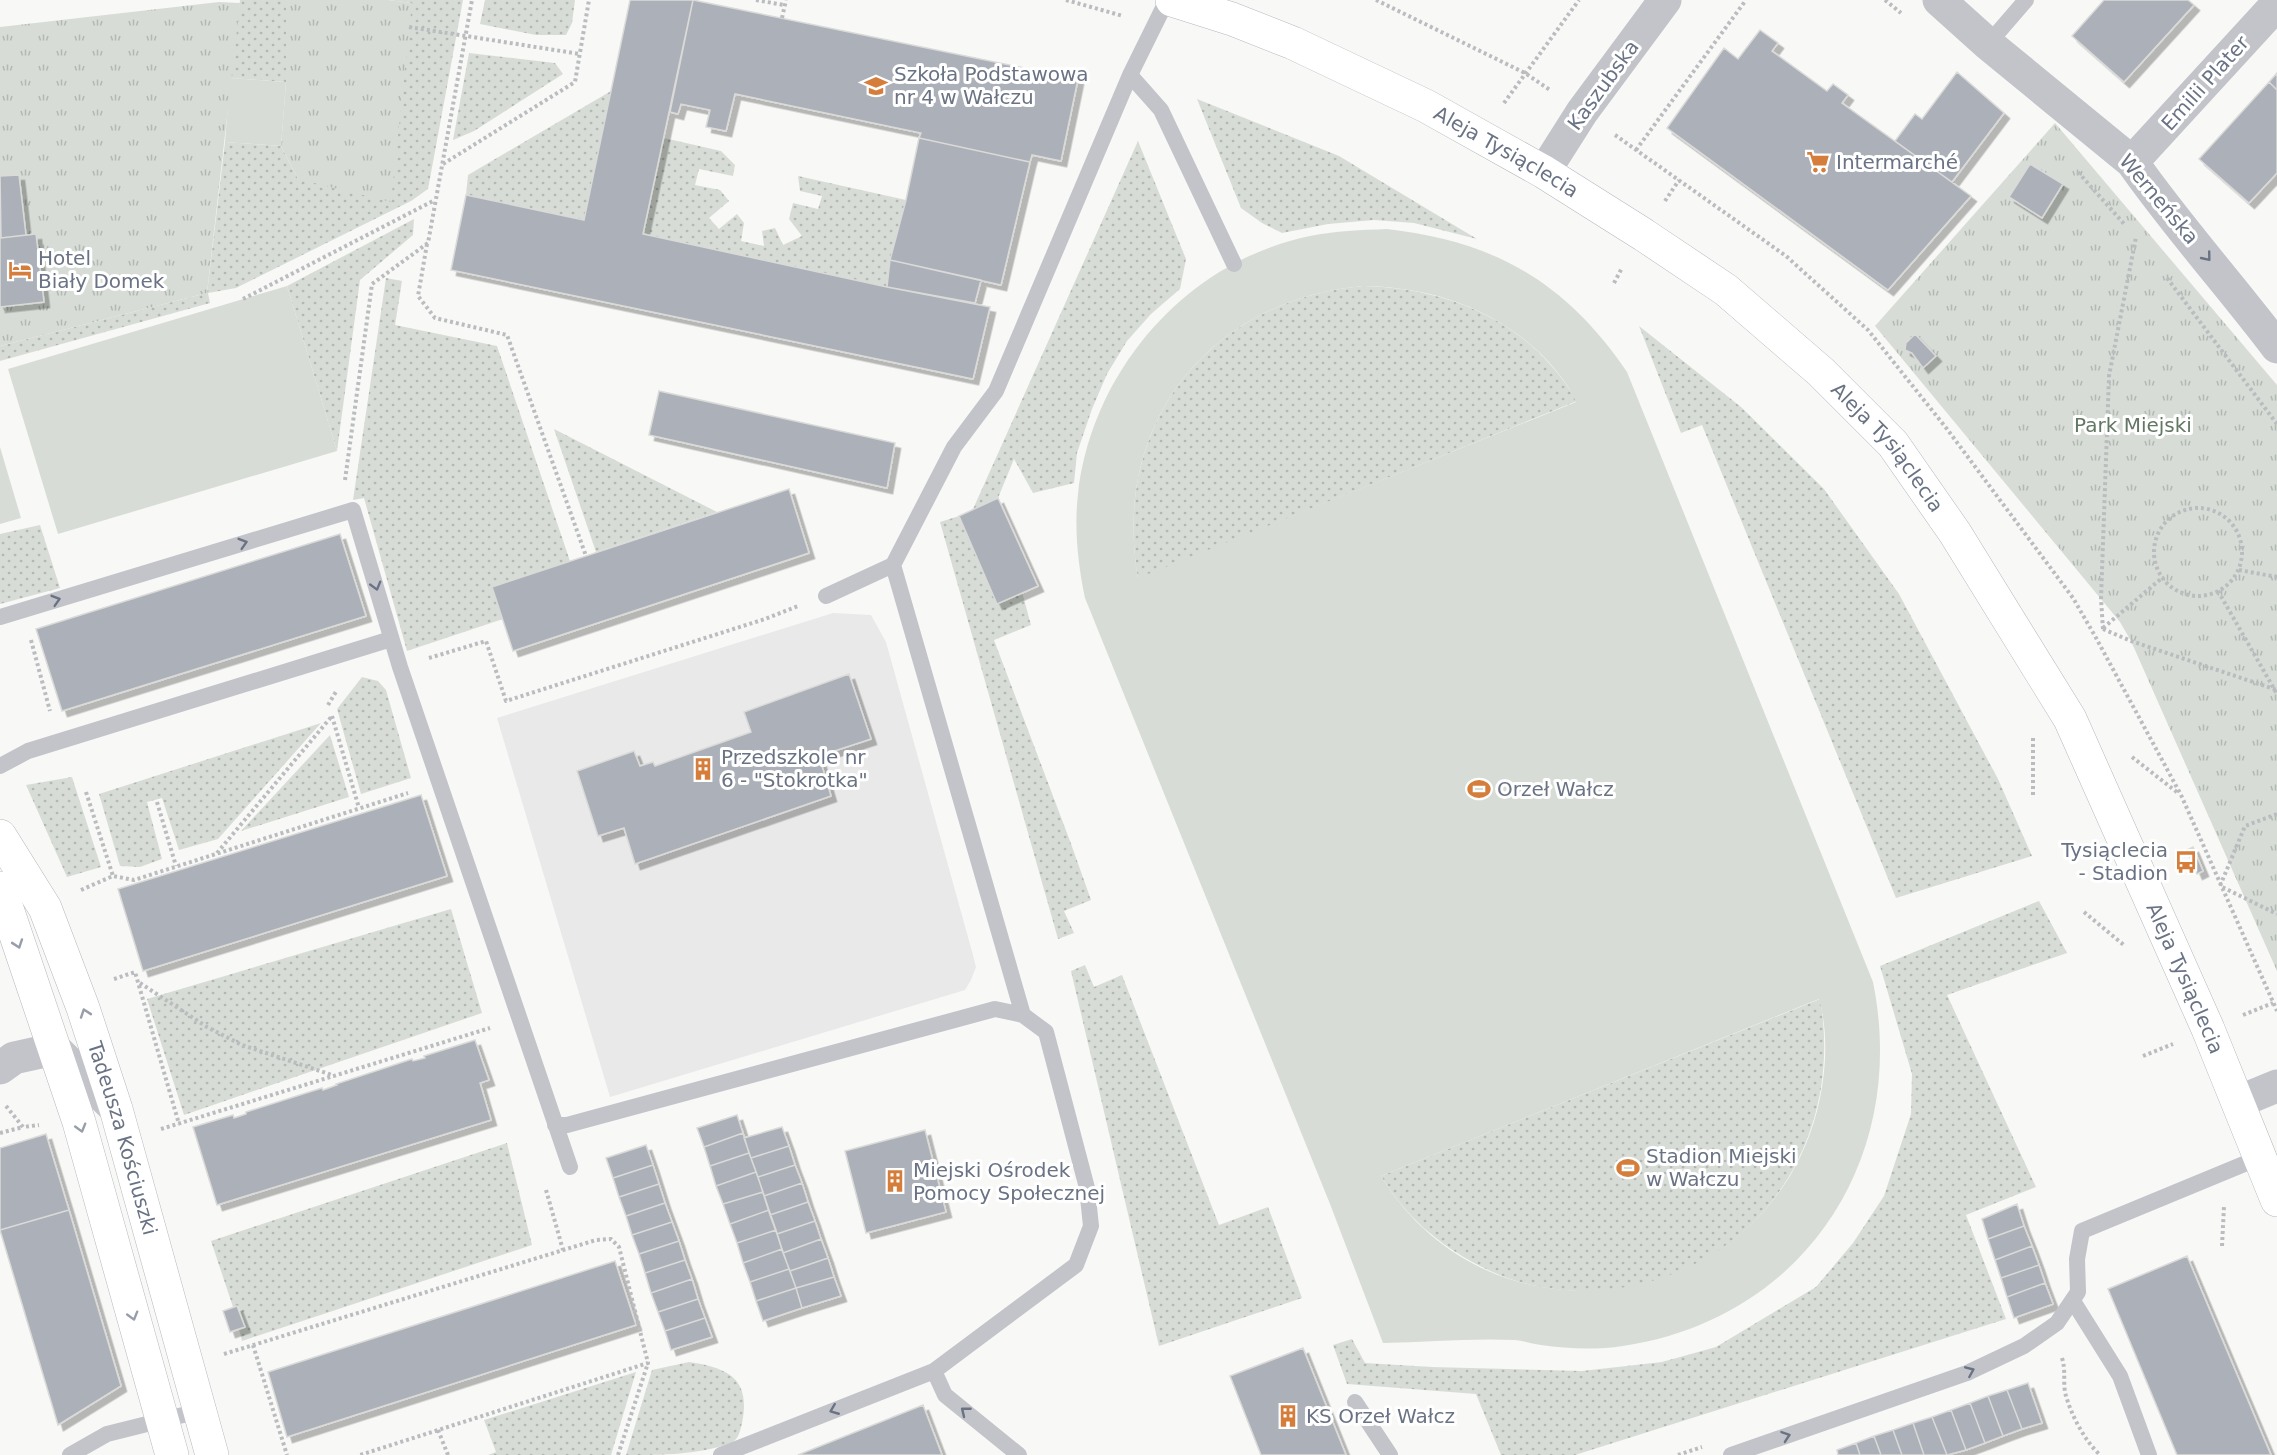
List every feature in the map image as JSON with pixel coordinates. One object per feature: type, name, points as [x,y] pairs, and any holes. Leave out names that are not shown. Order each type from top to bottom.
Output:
[{"type":"street","name":"Kaszubska","points":[[1544,172],[1582,112],[1665,0]]},
{"type":"street","name":"Werneńska","points":[[1939,0],[1988,44],[2132,162],[2277,347]]},
{"type":"street","name":"Emilii Plater","points":[[2132,162],[2277,4]]},
{"type":"street","name":"Aleja Tysiąclecia","points":[[1163,12],[1232,19],[1293,43],[1426,106],[1544,172],[1726,290],[1821,372],[1893,444],[1955,533],[2070,720],[2238,1102],[2277,1200]]},
{"type":"street","name":"Tadeusza Kościuszki","points":[[0,836],[45,908],[83,1008],[116,1109],[212,1455]]},
{"type":"street","name":"Tadeusza Kościuszki","points":[[0,888],[79,1122],[172,1455]]},
{"type":"street","points":[[0,1068],[14,1058],[55,1049],[116,1109]]},
{"type":"street","points":[[2238,1102],[2277,1086]]},
{"type":"lane","points":[[826,596],[893,565],[954,447],[996,391],[1130,75],[1167,0]]},
{"type":"lane","points":[[1988,44],[2026,0]]},
{"type":"lane","points":[[1130,75],[1161,110],[1234,264]]},
{"type":"lane","points":[[0,617],[354,510],[400,667],[570,1167]]},
{"type":"lane","points":[[893,565],[1023,1015]]},
{"type":"lane","points":[[0,766],[28,751],[391,639]]},
{"type":"lane","points":[[555,1125],[567,1125],[995,1009],[1023,1015],[1046,1032],[1087,1188],[1090,1227],[1076,1265],[934,1371],[721,1455]]},
{"type":"lane","points":[[1731,1455],[1967,1373],[2016,1350],[2057,1323],[2078,1292],[2077,1259],[2082,1231],[2261,1156]]},
{"type":"lane","points":[[2073,1300],[2120,1376],[2149,1455]]},
{"type":"lane","points":[[934,1371],[945,1395],[1019,1455]]},
{"type":"lane","points":[[1355,1402],[1390,1455]]},
{"type":"lane","points":[[70,1455],[107,1434],[199,1411]]},
{"type":"path","points":[[472,0],[418,296],[435,318],[507,335],[586,556]]},
{"type":"path","points":[[442,164],[575,82],[589,0]]},
{"type":"path","points":[[756,0],[785,3],[782,18]]},
{"type":"path","points":[[1066,0],[1163,12]]},
{"type":"path","points":[[1502,106],[1579,0]]},
{"type":"path","points":[[1636,150],[1746,0]]},
{"type":"path","points":[[410,27],[580,54]]},
{"type":"path","points":[[243,299],[435,200]]},
{"type":"path","points":[[2103,629],[2101,599],[2109,376],[2136,237],[2143,246]]},
{"type":"path","points":[[341,513],[372,284],[428,243]]},
{"type":"path","points":[[2164,274],[2277,424]]},
{"type":"path","points":[[2197,507],[2210,509],[2223,515],[2234,525],[2241,540],[2242,555],[2239,570],[2230,582],[2218,591],[2203,596],[2188,595],[2174,589],[2163,578],[2156,566],[2153,553],[2161,526],[2171,516],[2197,507]]},
{"type":"path","points":[[2239,570],[2277,577]]},
{"type":"path","points":[[2103,629],[2163,578]]},
{"type":"path","points":[[2218,591],[2276,691]]},
{"type":"path","points":[[400,667],[486,641],[506,701],[765,619],[826,596]]},
{"type":"path","points":[[2103,629],[2131,641],[2276,691]]},
{"type":"path","points":[[30,635],[53,719]]},
{"type":"path","points":[[217,853],[332,716],[359,808]]},
{"type":"path","points":[[2033,733],[2033,795]]},
{"type":"path","points":[[86,792],[112,876]]},
{"type":"path","points":[[80,891],[112,876],[134,880],[410,792]]},
{"type":"path","points":[[2181,795],[2277,1011]]},
{"type":"path","points":[[157,802],[176,866]]},
{"type":"path","points":[[2220,886],[2245,826],[2277,814]]},
{"type":"path","points":[[2220,886],[2277,914]]},
{"type":"path","points":[[2084,912],[2132,951]]},
{"type":"path","points":[[104,982],[135,972],[179,1124]]},
{"type":"path","points":[[140,983],[207,1027],[242,1045],[335,1076]]},
{"type":"path","points":[[159,1129],[495,1027]]},
{"type":"path","points":[[2174,1043],[2178,1054]]},
{"type":"path","points":[[0,1133],[23,1127]]},
{"type":"path","points":[[2222,1246],[2225,1173]]},
{"type":"path","points":[[546,1188],[562,1250]]},
{"type":"path","points":[[221,1355],[562,1250],[596,1240],[611,1239],[619,1247],[648,1363],[618,1455]]},
{"type":"path","points":[[253,1345],[287,1455]]},
{"type":"path","points":[[2059,1351],[2066,1370],[2065,1390],[2068,1400],[2076,1420],[2094,1450],[2100,1455]]},
{"type":"path","points":[[360,1455],[648,1363]]},
{"type":"path","points":[[438,1430],[448,1455]]},
{"type":"shaded area","points":[[833,613],[871,615],[886,642],[973,955],[976,967],[971,980],[965,990],[610,1097],[497,718]]},
{"type":"green space","points":[[240,0],[286,0],[286,82],[230,78]]},
{"type":"green space","points":[[286,0],[388,0],[412,3],[391,202],[298,179],[281,146],[286,82]]},
{"type":"green space","points":[[388,0],[463,0],[428,189],[411,201],[236,288],[208,293],[210,303],[0,361],[0,346],[207,293],[225,142],[281,146],[298,179],[412,3]]},
{"type":"green space","points":[[485,0],[575,0],[572,23],[566,35],[536,35],[480,24]]},
{"type":"green space","points":[[219,2],[240,3],[207,293],[0,346],[0,307],[44,301],[36,234],[26,235],[19,175],[0,176],[0,27]]},
{"type":"green space","points":[[469,53],[555,63],[563,74],[474,131],[453,140]]},
{"type":"green space","points":[[230,78],[286,82],[281,146],[225,142]]},
{"type":"green space","points":[[611,91],[584,220],[466,195],[468,175]]},
{"type":"green space","points":[[1197,99],[1339,156],[1477,239],[1414,223],[1374,220],[1328,224],[1282,233],[1262,223],[1241,208]]},
{"type":"green space","name":"Park Miejski","points":[[2055,123],[2277,385],[2277,971],[2131,641],[2120,622],[1875,326]]},
{"type":"green space","points":[[664,138],[721,151],[735,165],[733,176],[699,169],[695,185],[720,190],[729,201],[709,218],[719,229],[737,214],[744,223],[741,241],[764,246],[762,231],[775,228],[783,245],[802,236],[789,219],[793,203],[818,209],[822,196],[800,191],[798,176],[906,200],[887,287],[643,234]]},
{"type":"green space","points":[[1138,141],[1186,259],[1180,289],[1151,314],[1127,341],[1107,374],[1077,453],[1074,483],[1033,493],[1014,459],[998,498],[973,509]]},
{"type":"green space","points":[[414,219],[413,235],[360,280],[337,451],[287,286]]},
{"type":"green space","name":"Orzeł Wałcz","points":[[1387,229],[1426,235],[1461,244],[1494,256],[1524,271],[1552,290],[1579,313],[1627,372],[1873,982],[1880,1047],[1875,1110],[1857,1168],[1829,1220],[1791,1266],[1743,1303],[1687,1330],[1623,1346],[1572,1348],[1515,1340],[1383,1343],[1330,1204],[1085,598],[1076,520],[1078,494],[1087,448],[1103,405],[1125,364],[1153,328],[1186,296],[1224,269],[1265,249],[1319,234]],"holes":[[[1363,286],[1388,287],[1437,296],[1483,313],[1505,325],[1544,357],[1562,378],[1576,402],[1138,578],[1134,522],[1140,469],[1157,422],[1183,380],[1217,344],[1259,316],[1308,296]],[[1819,999],[1825,1041],[1823,1084],[1817,1111],[1788,1180],[1742,1233],[1685,1269],[1620,1288],[1553,1289],[1488,1271],[1429,1234],[1381,1176]]]},
{"type":"green space","points":[[386,278],[402,281],[395,325],[497,346],[570,561],[493,587],[503,619],[407,651],[364,498],[353,500]]},
{"type":"green space","points":[[287,286],[337,451],[58,534],[8,369]]},
{"type":"green space","points":[[1363,286],[1396,288],[1428,294],[1486,315],[1513,331],[1537,350],[1577,401],[1138,579],[1134,523],[1140,470],[1156,422],[1182,380],[1217,344],[1259,316],[1308,296]]},
{"type":"green space","points":[[1639,326],[1741,407],[1824,489],[1899,594],[1998,779],[2032,856],[1896,898],[1702,425],[1681,433]]},
{"type":"green space","points":[[554,429],[717,512],[596,552]]},
{"type":"green space","points":[[0,447],[21,518],[0,524]]},
{"type":"green space","points":[[959,516],[997,603],[1022,592],[1031,625],[994,640],[1091,900],[1064,911],[1074,933],[1058,939],[940,522]]},
{"type":"green space","points":[[40,525],[60,588],[0,604],[0,534]]},
{"type":"green space","points":[[362,677],[378,681],[386,690],[411,778],[361,794],[337,709]]},
{"type":"green space","points":[[321,723],[218,839],[179,850],[162,798],[147,802],[162,859],[140,867],[120,866],[99,794]]},
{"type":"green space","points":[[330,735],[349,797],[241,831]]},
{"type":"green space","points":[[72,777],[101,867],[67,877],[26,785]]},
{"type":"green space","points":[[2039,901],[2067,953],[1947,995],[2036,1187],[1966,1215],[2006,1319],[1575,1455],[1501,1455],[1476,1394],[1347,1384],[1333,1345],[1352,1339],[1365,1363],[1582,1371],[1662,1362],[1716,1347],[1816,1287],[1853,1243],[1884,1196],[1911,1114],[1912,1074],[1880,966]]},
{"type":"green space","points":[[451,909],[482,1013],[184,1115],[147,999]]},
{"type":"green space","points":[[1085,965],[1094,987],[1122,975],[1219,1225],[1268,1207],[1302,1298],[1159,1346],[1071,971]]},
{"type":"green space","points":[[1820,999],[1824,1049],[1819,1098],[1805,1143],[1784,1185],[1754,1222],[1717,1252],[1674,1274],[1625,1288],[1588,1291],[1551,1289],[1514,1280],[1480,1266],[1437,1239],[1412,1217],[1381,1176]]},
{"type":"green space","points":[[507,1143],[532,1245],[242,1341],[239,1329],[245,1326],[238,1306],[233,1307],[211,1241]]},
{"type":"green space","points":[[689,1362],[726,1372],[740,1386],[744,1408],[737,1437],[731,1443],[693,1452],[626,1455],[652,1370]]},
{"type":"green space","points":[[636,1372],[611,1455],[488,1455],[496,1452],[484,1420]]},
{"type":"building","points":[[630,0],[693,0],[643,234],[990,307],[973,379],[451,270],[466,195],[584,220]]},
{"type":"building","name":"Szkoła Podstawowa nr 4 w Wałczu","points":[[693,0],[1078,79],[1061,161],[1032,155],[1030,162],[919,138],[921,133],[735,94],[726,131],[706,127],[710,110],[681,104],[678,114],[670,112]]},
{"type":"building","points":[[2104,0],[2188,0],[2194,5],[2124,82],[2072,36]]},
{"type":"building","name":"Intermarché","points":[[1760,30],[1778,43],[1772,51],[1827,91],[1833,84],[1848,95],[1842,103],[1971,196],[1888,290],[1667,128],[1724,48],[1738,59]]},
{"type":"building","points":[[1957,72],[2004,113],[1952,182],[1895,141],[1915,114],[1922,119]]},
{"type":"building","points":[[2277,73],[2277,90],[2269,82]]},
{"type":"building","points":[[2269,82],[2277,90],[2277,173],[2249,203],[2199,159]]},
{"type":"building","points":[[919,138],[1030,162],[1001,285],[890,260]]},
{"type":"building","points":[[2030,164],[2063,184],[2042,218],[2009,197]]},
{"type":"building","points":[[19,175],[26,235],[1,238],[0,176]]},
{"type":"building","name":"Hotel Biały Domek","points":[[0,231],[1,238],[36,234],[44,302],[0,307]]},
{"type":"building","points":[[890,260],[981,280],[975,303],[887,287]]},
{"type":"building","points":[[1915,334],[1936,356],[1923,368],[1912,353],[1905,350],[1906,343]]},
{"type":"building","points":[[659,391],[895,443],[887,488],[649,435]]},
{"type":"building","points":[[789,489],[809,553],[513,651],[492,587]]},
{"type":"building","points":[[998,498],[1038,586],[997,604],[959,516]]},
{"type":"building","points":[[340,534],[366,616],[62,711],[36,629]]},
{"type":"building","name":"Przedszkole nr 6 - \"Stokrotka\"","points":[[849,674],[871,739],[819,756],[831,796],[635,864],[624,828],[598,836],[577,771],[634,751],[640,766],[653,762],[655,766],[751,732],[744,712]]},
{"type":"building","points":[[421,795],[447,876],[143,971],[118,889]]},
{"type":"building","points":[[2193,847],[2203,871],[2197,874],[2187,850]]},
{"type":"building","points":[[475,1040],[489,1080],[480,1083],[491,1120],[217,1205],[193,1127],[233,1115],[234,1118],[246,1112],[322,1088],[323,1090],[412,1059],[413,1061],[425,1058],[424,1056]]},
{"type":"building","points":[[737,1115],[743,1133],[704,1147],[697,1128]]},
{"type":"building","points":[[782,1127],[789,1146],[751,1158],[744,1138]]},
{"type":"building","name":"Miejski Ośrodek Pomocy Społecznej","points":[[925,1130],[946,1212],[866,1233],[845,1151]]},
{"type":"building","points":[[743,1133],[749,1153],[710,1166],[704,1147]]},
{"type":"building","points":[[46,1134],[69,1210],[0,1230],[0,1148]]},
{"type":"building","points":[[646,1145],[653,1165],[613,1178],[606,1158]]},
{"type":"building","points":[[789,1146],[795,1165],[758,1177],[751,1158]]},
{"type":"building","points":[[749,1153],[756,1172],[716,1186],[710,1166]]},
{"type":"building","points":[[653,1165],[659,1184],[619,1197],[613,1178]]},
{"type":"building","points":[[795,1165],[802,1183],[764,1196],[758,1177]]},
{"type":"building","points":[[756,1172],[763,1192],[723,1204],[716,1186]]},
{"type":"building","points":[[802,1183],[808,1202],[770,1215],[764,1196]]},
{"type":"building","points":[[659,1184],[665,1203],[626,1216],[619,1197]]},
{"type":"building","points":[[763,1192],[769,1210],[730,1224],[723,1204]]},
{"type":"building","points":[[808,1202],[815,1221],[777,1234],[770,1215]]},
{"type":"building","points":[[665,1203],[672,1222],[632,1235],[626,1216]]},
{"type":"building","points":[[2017,1204],[2024,1226],[1988,1239],[1982,1219]]},
{"type":"building","points":[[69,1210],[121,1386],[58,1425],[0,1230]]},
{"type":"building","points":[[769,1210],[776,1230],[737,1243],[730,1224]]},
{"type":"building","points":[[815,1221],[821,1239],[783,1253],[777,1234]]},
{"type":"building","points":[[672,1222],[679,1241],[639,1254],[632,1235]]},
{"type":"building","points":[[2024,1226],[2032,1246],[1995,1260],[1988,1239]]},
{"type":"building","points":[[776,1230],[782,1249],[743,1263],[737,1243]]},
{"type":"building","points":[[821,1239],[828,1258],[790,1271],[783,1253]]},
{"type":"building","points":[[679,1241],[685,1260],[645,1273],[639,1254]]},
{"type":"building","points":[[2032,1246],[2039,1265],[2001,1278],[1995,1260]]},
{"type":"building","points":[[782,1249],[789,1269],[750,1282],[743,1263]]},
{"type":"building","points":[[2187,1256],[2271,1455],[2177,1455],[2108,1289]]},
{"type":"building","points":[[828,1258],[834,1277],[796,1288],[790,1271]]},
{"type":"building","points":[[685,1260],[692,1279],[651,1293],[645,1273]]},
{"type":"building","points":[[615,1261],[636,1325],[287,1437],[268,1372]]},
{"type":"building","points":[[2039,1265],[2045,1283],[2007,1297],[2001,1278]]},
{"type":"building","points":[[789,1269],[796,1288],[756,1301],[750,1282]]},
{"type":"building","points":[[834,1277],[841,1296],[802,1308],[796,1288]]},
{"type":"building","points":[[692,1279],[698,1299],[658,1312],[651,1293]]},
{"type":"building","points":[[2045,1283],[2053,1304],[2014,1318],[2007,1297]]},
{"type":"building","points":[[796,1288],[802,1308],[763,1321],[756,1301]]},
{"type":"building","points":[[698,1299],[705,1318],[665,1331],[658,1312]]},
{"type":"building","points":[[237,1306],[245,1327],[230,1332],[223,1311]]},
{"type":"building","points":[[705,1318],[712,1337],[671,1350],[665,1331]]},
{"type":"building","name":"KS Orzeł Wałcz","points":[[1303,1348],[1346,1455],[1261,1455],[1230,1376]]},
{"type":"building","points":[[2028,1383],[2042,1423],[2022,1429],[2007,1390]]},
{"type":"building","points":[[2007,1390],[2022,1429],[2003,1436],[1988,1396]]},
{"type":"building","points":[[1988,1396],[2003,1436],[1985,1443],[1970,1403]]},
{"type":"building","points":[[1970,1403],[1985,1443],[1966,1450],[1951,1410]]},
{"type":"building","points":[[923,1405],[942,1455],[798,1455]]},
{"type":"building","points":[[1951,1410],[1966,1450],[1947,1455],[1932,1417]]},
{"type":"building","points":[[1932,1417],[1947,1455],[1924,1455],[1913,1423]]},
{"type":"building","points":[[1913,1423],[1924,1455],[1902,1455],[1893,1430]]},
{"type":"building","points":[[1893,1430],[1902,1455],[1881,1455],[1874,1436]]},
{"type":"building","points":[[1874,1436],[1881,1455],[1860,1455],[1856,1443]]},
{"type":"building","points":[[1856,1443],[1860,1455],[1838,1455],[1837,1450]]},
{"type":"place","name":"Szkoła Podstawowa nr 4 w Wałczu","points":[[876,86]]},
{"type":"place","name":"Intermarché","points":[[1818,162]]},
{"type":"place","name":"Hotel Biały Domek","points":[[20,270]]},
{"type":"place","name":"Przedszkole nr 6 - \"Stokrotka\"","points":[[703,769]]},
{"type":"place","name":"Orzeł Wałcz","points":[[1479,789]]},
{"type":"place","name":"Tysiąclecia - Stadion","points":[[2186,862]]},
{"type":"place","name":"Stadion Miejski w Wałczu","points":[[1628,1168]]},
{"type":"place","name":"Miejski Ośrodek Pomocy Społecznej","points":[[895,1181]]},
{"type":"place","name":"KS Orzeł Wałcz","points":[[1288,1416]]}]
